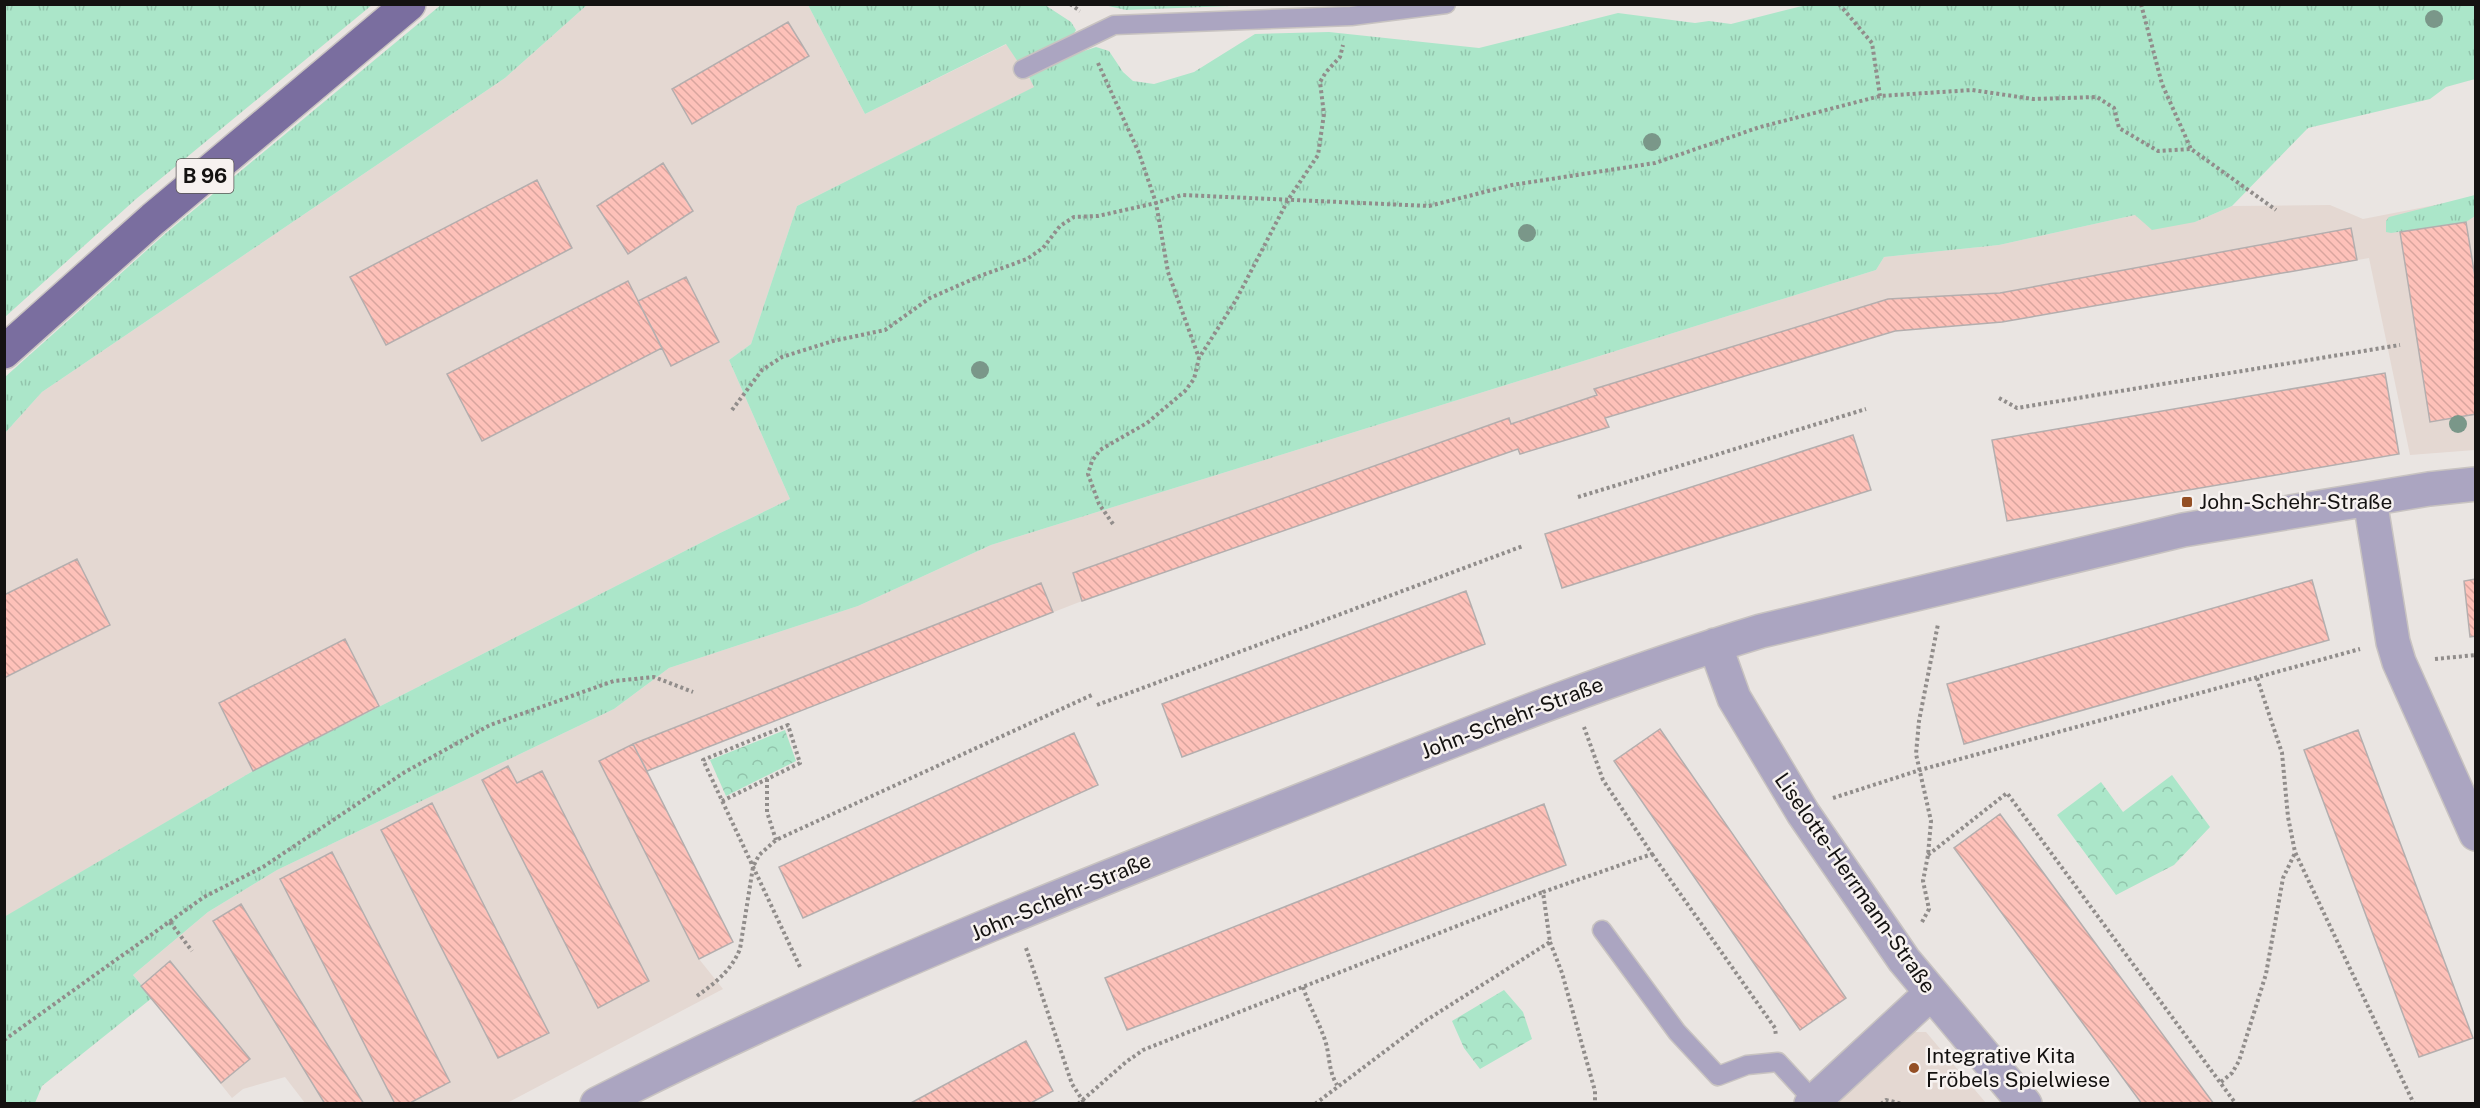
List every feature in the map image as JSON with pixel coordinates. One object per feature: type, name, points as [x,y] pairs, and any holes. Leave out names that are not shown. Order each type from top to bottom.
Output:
[{"type":"main road","name":"B 96","points":[[4,352],[153,219],[409,4]]},
{"type":"street","name":"John-Schehr-Straße","points":[[597,1104],[717,1044],[815,1000],[1151,859],[1572,693],[1716,645],[1761,631],[2183,530],[2429,489],[2475,484]]},
{"type":"street","points":[[2370,500],[2393,642],[2399,662],[2475,834]]},
{"type":"street","name":"Liselotte-Herrmann-Straße","points":[[1716,645],[1734,698],[1803,813],[1904,960],[1930,994],[2025,1104]]},
{"type":"street","points":[[1813,1102],[1930,994]]},
{"type":"lane","points":[[1023,69],[1114,25],[1352,16],[1446,4]]},
{"type":"lane","points":[[1602,930],[1677,1032],[1718,1076],[1748,1065],[1778,1062],[1813,1102]]},
{"type":"path","points":[[1839,4],[1872,43],[1880,96]]},
{"type":"path","points":[[2141,4],[2162,84],[2191,149],[2276,210]]},
{"type":"path","points":[[1113,524],[1099,504],[1088,474],[1092,460],[1100,450],[1147,423],[1185,391],[1194,379],[1198,358],[1236,300],[1288,200],[1318,155],[1324,114],[1320,82],[1340,57],[1352,16]]},
{"type":"path","points":[[1087,38],[1139,153],[1156,203],[1168,272],[1198,358]]},
{"type":"path","points":[[732,410],[762,370],[782,357],[833,341],[885,330],[930,298],[980,276],[1028,259],[1043,248],[1060,226],[1074,217],[1098,216],[1182,195],[1429,206],[1512,185],[1654,163],[1760,127],[1880,96],[1972,90],[2033,99],[2097,97],[2114,108],[2119,128],[2158,151],[2191,149]]},
{"type":"path","points":[[1999,398],[2017,408],[2400,345]]},
{"type":"path","points":[[1578,497],[1866,409]]},
{"type":"path","points":[[1097,705],[1523,546]]},
{"type":"path","points":[[1904,960],[1929,909],[1923,881],[1931,821],[1916,754],[1918,721],[1934,640],[1949,586]]},
{"type":"path","points":[[1803,813],[1842,793],[1920,770],[2393,642]]},
{"type":"path","points":[[4,1040],[204,897],[263,867],[405,772],[490,725],[614,681],[654,677],[693,692]]},
{"type":"path","points":[[2257,678],[2282,753],[2288,817],[2295,852],[2414,1104]]},
{"type":"path","points":[[1572,693],[1603,780],[1652,854],[1775,1028],[1778,1062]]},
{"type":"path","points":[[697,996],[722,978],[736,959],[740,949],[753,867],[759,855],[776,840],[1094,694]]},
{"type":"path","points":[[722,801],[800,763],[788,725],[703,760],[722,801],[815,1000]]},
{"type":"path","points":[[767,779],[767,812],[776,840]]},
{"type":"path","points":[[1928,855],[2007,793],[2236,1104]]},
{"type":"path","points":[[2221,1083],[2232,1073],[2239,1061],[2266,975],[2283,878],[2295,852]]},
{"type":"path","points":[[1015,916],[1072,1084],[1081,1102],[1143,1050],[1543,892],[1652,854]]},
{"type":"path","points":[[1543,892],[1550,942],[1562,974],[1595,1091],[1595,1104]]},
{"type":"path","points":[[170,922],[192,951]]},
{"type":"path","points":[[1315,1104],[1337,1085],[1425,1021],[1550,942]]},
{"type":"path","points":[[1303,987],[1310,1009],[1325,1040],[1331,1075],[1337,1085]]},
{"type":"path","points":[[1881,1104],[1886,1100],[1903,1104]]},
{"type":"shaded area","points":[[587,5],[808,5],[865,114],[1007,44],[1035,87],[797,206],[751,344],[729,360],[790,499],[253,771],[5,917],[5,433],[42,392],[505,78]]},
{"type":"shaded area","points":[[2475,195],[2475,450],[2410,455],[2369,258],[2002,322],[1895,331],[1606,418],[1609,427],[1520,454],[1518,449],[1082,601],[647,771],[733,942],[699,959],[723,989],[507,1103],[305,1103],[285,1077],[243,1089],[232,1098],[133,975],[208,912],[277,870],[614,709],[669,668],[858,606],[991,545],[1876,270],[1884,257],[1999,245],[2135,215],[2195,222],[2232,206],[2330,205],[2363,219],[2456,201]]},
{"type":"shaded area","name":"Integrative Kita Fröbels Spielwiese","points":[[1912,1032],[1926,1032],[1986,1103],[1833,1104]]},
{"type":"green space","points":[[442,4],[587,5],[505,78],[42,392],[5,433],[5,377],[166,233]]},
{"type":"green space","points":[[1810,4],[2475,5],[2475,79],[2446,87],[2430,99],[2308,128],[2232,206],[2195,222],[2152,230],[2135,215],[1999,245],[1884,257],[1876,270],[991,545],[858,606],[669,668],[614,709],[277,870],[208,912],[133,975],[152,998],[42,1086],[35,1103],[5,1103],[4,917],[253,771],[790,499],[729,360],[751,344],[797,206],[1034,87],[1028,75],[1060,59],[1096,47],[1109,51],[1123,72],[1133,81],[1154,84],[1194,72],[1255,34],[1329,32],[1479,48],[1618,13],[1695,23],[1709,21],[1731,24]]},
{"type":"green space","points":[[4,5],[372,5],[136,199],[5,317]]},
{"type":"green space","points":[[808,5],[1045,5],[1071,22],[1076,30],[1073,35],[1018,62],[1006,44],[865,114]]},
{"type":"green space","points":[[1104,5],[1257,5],[1126,10]]},
{"type":"green space","points":[[2475,195],[2475,216],[2466,222],[2386,232],[2386,221],[2389,217]]},
{"type":"green space","points":[[785,730],[796,761],[726,796],[710,760]]},
{"type":"green space","points":[[2172,775],[2210,827],[2174,865],[2116,895],[2057,815],[2101,782],[2123,812]]},
{"type":"green space","points":[[1504,990],[1523,1012],[1532,1039],[1480,1069],[1464,1048],[1452,1021]]},
{"type":"building","points":[[788,22],[809,56],[692,124],[672,89]]},
{"type":"building","points":[[663,163],[693,211],[628,254],[597,206]]},
{"type":"building","points":[[537,180],[572,248],[386,345],[350,277]]},
{"type":"building","points":[[2466,222],[2476,283],[2476,414],[2430,422],[2400,232]]},
{"type":"building","points":[[2351,228],[2357,260],[2002,322],[1895,331],[1605,418],[1609,427],[1520,454],[1518,449],[1082,601],[1073,573],[1509,418],[1511,424],[1597,395],[1594,389],[1888,299],[2000,293]]},
{"type":"building","points":[[686,277],[719,342],[671,366],[638,301]]},
{"type":"building","points":[[628,281],[662,348],[482,441],[447,374]]},
{"type":"building","points":[[2385,373],[2399,454],[2007,521],[1992,440]]},
{"type":"building","points":[[1853,435],[1871,490],[1562,588],[1545,534]]},
{"type":"building","points":[[77,559],[110,625],[4,678],[4,595]]},
{"type":"building","points":[[2476,579],[2476,636],[2470,637],[2464,581]]},
{"type":"building","points":[[2312,580],[2329,640],[1964,744],[1947,684]]},
{"type":"building","points":[[1041,583],[1053,612],[647,771],[633,744]]},
{"type":"building","points":[[1466,591],[1485,644],[1182,757],[1162,704]]},
{"type":"building","points":[[345,639],[379,706],[253,771],[219,703]]},
{"type":"building","points":[[1660,729],[1846,998],[1800,1030],[1614,761]]},
{"type":"building","points":[[2358,730],[2473,1038],[2419,1057],[2304,750]]},
{"type":"building","points":[[1074,733],[1098,785],[803,918],[779,867]]},
{"type":"building","points":[[633,744],[733,942],[699,959],[599,761]]},
{"type":"building","points":[[508,766],[517,783],[542,771],[649,981],[598,1008],[482,780]]},
{"type":"building","points":[[432,803],[549,1033],[498,1058],[381,830]]},
{"type":"building","points":[[1544,804],[1566,865],[1127,1030],[1105,978]]},
{"type":"building","points":[[2000,814],[2214,1104],[2142,1104],[1954,848]]},
{"type":"building","points":[[332,852],[450,1082],[408,1104],[395,1104],[280,879]]},
{"type":"building","points":[[241,904],[364,1104],[325,1104],[213,921]]},
{"type":"building","points":[[170,961],[250,1059],[221,1083],[141,986]]},
{"type":"building","points":[[1026,1041],[1053,1091],[1029,1104],[909,1104]]},
{"type":"place","name":"John-Schehr-Straße","points":[[2187,502]]},
{"type":"place","name":"Integrative Kita Fröbels Spielwiese","points":[[1914,1068]]}]
